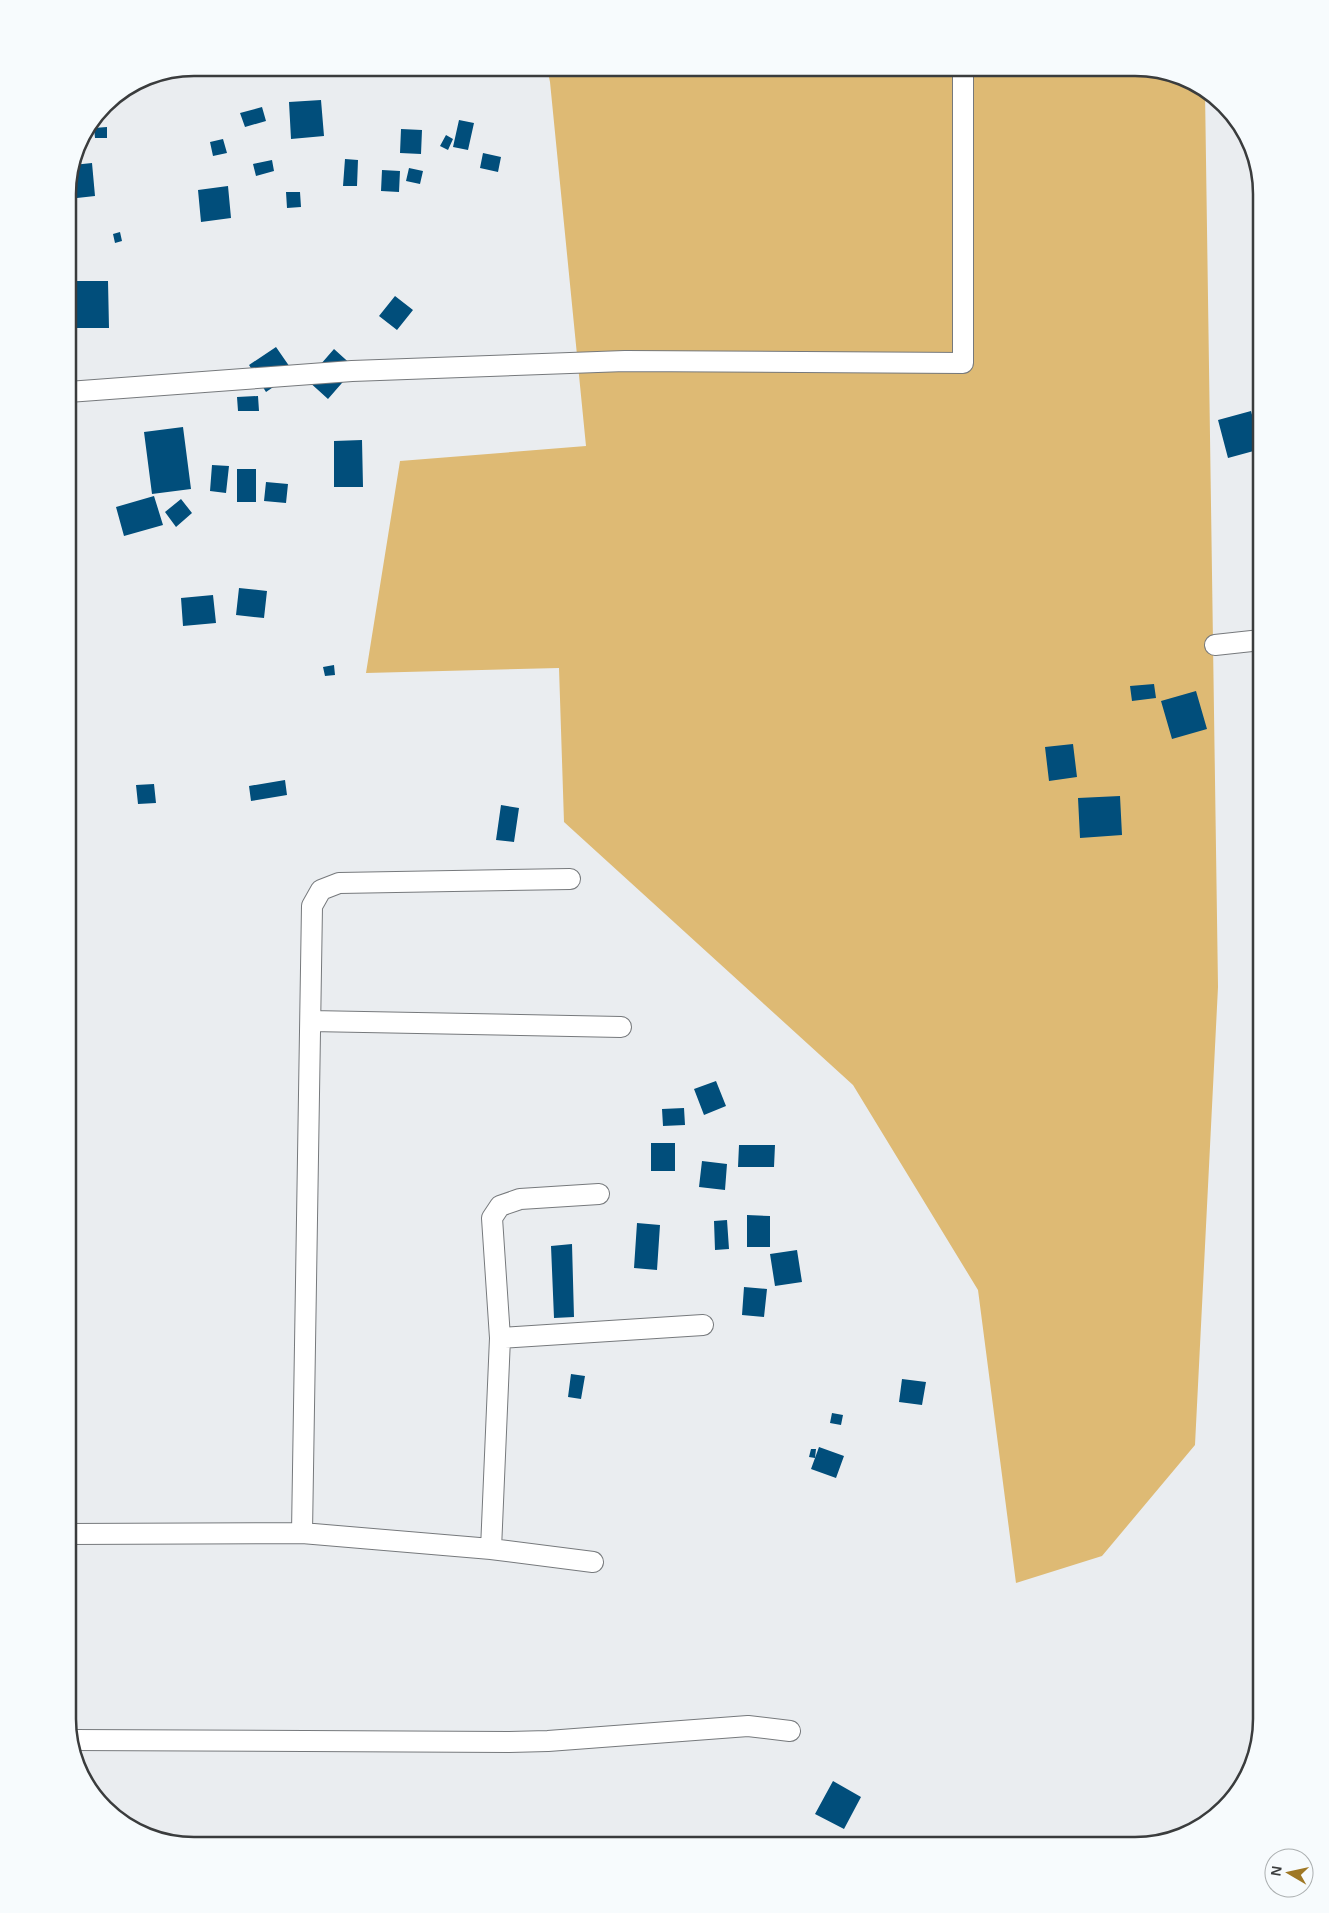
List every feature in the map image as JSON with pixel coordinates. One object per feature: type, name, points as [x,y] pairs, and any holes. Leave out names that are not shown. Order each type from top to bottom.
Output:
[{"type":"street","points":[[77,391],[352,371],[625,361],[962,363],[962,77]]},
{"type":"street","points":[[1216,645],[1253,641]]},
{"type":"street","points":[[302,1533],[312,906],[321,890],[339,883],[570,879]]},
{"type":"street","points":[[311,1021],[621,1027]]},
{"type":"street","points":[[490,1549],[500,1338],[492,1218],[500,1206],[520,1199],[599,1194]]},
{"type":"street","points":[[500,1338],[702,1325]]},
{"type":"street","points":[[76,1534],[302,1533],[490,1549],[593,1562]]},
{"type":"street","points":[[78,1740],[509,1742],[567,1740],[748,1726],[790,1731]]},
{"type":"shaded area","points":[[549,76],[1143,77],[1173,82],[1187,88],[1205,100],[1218,987],[1195,1445],[1102,1556],[1016,1583],[978,1290],[853,1085],[564,822],[559,668],[366,673],[400,461],[586,446]]},
{"type":"building","points":[[321,100],[324,136],[291,139],[289,102]]},
{"type":"building","points":[[262,107],[266,121],[245,127],[240,113]]},
{"type":"building","points":[[459,120],[474,123],[468,150],[453,147]]},
{"type":"building","points":[[107,127],[107,138],[95,138],[94,132],[97,128]]},
{"type":"building","points":[[401,129],[422,130],[421,154],[400,153]]},
{"type":"building","points":[[446,135],[453,139],[448,150],[440,146]]},
{"type":"building","points":[[223,139],[227,153],[213,156],[210,142]]},
{"type":"building","points":[[483,153],[501,157],[498,172],[480,168]]},
{"type":"building","points":[[345,159],[358,160],[357,186],[343,186]]},
{"type":"building","points":[[272,160],[274,171],[256,176],[253,164]]},
{"type":"building","points":[[92,163],[95,196],[77,198],[77,179],[80,164]]},
{"type":"building","points":[[409,168],[423,171],[420,184],[406,181]]},
{"type":"building","points":[[382,170],[400,171],[399,192],[381,191]]},
{"type":"building","points":[[228,186],[231,218],[201,222],[198,190]]},
{"type":"building","points":[[286,192],[300,192],[301,207],[287,208]]},
{"type":"building","points":[[120,232],[122,241],[115,243],[113,234]]},
{"type":"building","points":[[77,281],[108,281],[109,328],[77,328]]},
{"type":"building","points":[[395,296],[413,310],[397,330],[379,316]]},
{"type":"building","points":[[276,347],[294,373],[266,392],[249,365]]},
{"type":"building","points":[[334,349],[355,368],[328,399],[307,380]]},
{"type":"building","points":[[258,396],[259,411],[238,411],[237,397]]},
{"type":"building","points":[[1251,411],[1253,419],[1253,451],[1228,458],[1218,420]]},
{"type":"building","points":[[183,427],[191,489],[152,494],[144,432]]},
{"type":"building","points":[[362,440],[363,487],[334,487],[334,441]]},
{"type":"building","points":[[212,465],[229,466],[226,493],[210,491]]},
{"type":"building","points":[[237,469],[256,469],[256,502],[237,502]]},
{"type":"building","points":[[266,482],[288,484],[286,503],[264,501]]},
{"type":"building","points":[[154,496],[163,525],[124,536],[116,507]]},
{"type":"building","points":[[181,499],[192,513],[176,527],[165,512]]},
{"type":"building","points":[[239,588],[267,591],[264,618],[236,615]]},
{"type":"building","points":[[213,595],[216,623],[183,626],[181,598]]},
{"type":"building","points":[[334,665],[335,675],[325,676],[323,667]]},
{"type":"building","points":[[1154,684],[1156,698],[1132,701],[1130,686]]},
{"type":"building","points":[[1196,691],[1207,729],[1172,739],[1161,701]]},
{"type":"building","points":[[1073,744],[1077,777],[1049,781],[1045,747]]},
{"type":"building","points":[[285,780],[287,795],[251,801],[249,786]]},
{"type":"building","points":[[154,784],[156,803],[138,804],[136,785]]},
{"type":"building","points":[[1120,796],[1122,835],[1080,838],[1078,798]]},
{"type":"building","points":[[501,805],[519,808],[514,842],[496,840]]},
{"type":"building","points":[[716,1081],[726,1106],[704,1115],[694,1089]]},
{"type":"building","points":[[684,1108],[685,1125],[663,1126],[662,1109]]},
{"type":"building","points":[[651,1143],[675,1143],[675,1171],[651,1171]]},
{"type":"building","points":[[739,1145],[775,1145],[774,1167],[738,1167]]},
{"type":"building","points":[[702,1161],[727,1164],[725,1190],[699,1187]]},
{"type":"building","points":[[747,1215],[770,1216],[770,1247],[747,1247]]},
{"type":"building","points":[[727,1220],[729,1249],[715,1250],[714,1221]]},
{"type":"building","points":[[637,1223],[660,1225],[657,1270],[634,1268]]},
{"type":"building","points":[[572,1244],[574,1317],[554,1318],[551,1246]]},
{"type":"building","points":[[797,1250],[802,1282],[775,1286],[770,1254]]},
{"type":"building","points":[[744,1287],[767,1289],[764,1317],[742,1315]]},
{"type":"building","points":[[571,1374],[585,1376],[581,1399],[568,1397]]},
{"type":"building","points":[[902,1379],[926,1382],[922,1405],[899,1402]]},
{"type":"building","points":[[832,1413],[843,1415],[841,1425],[830,1423]]},
{"type":"building","points":[[819,1447],[844,1456],[836,1478],[811,1469]]},
{"type":"building","points":[[811,1449],[816,1449],[815,1458],[809,1457]]},
{"type":"building","points":[[833,1781],[861,1797],[844,1829],[815,1814]]}]
